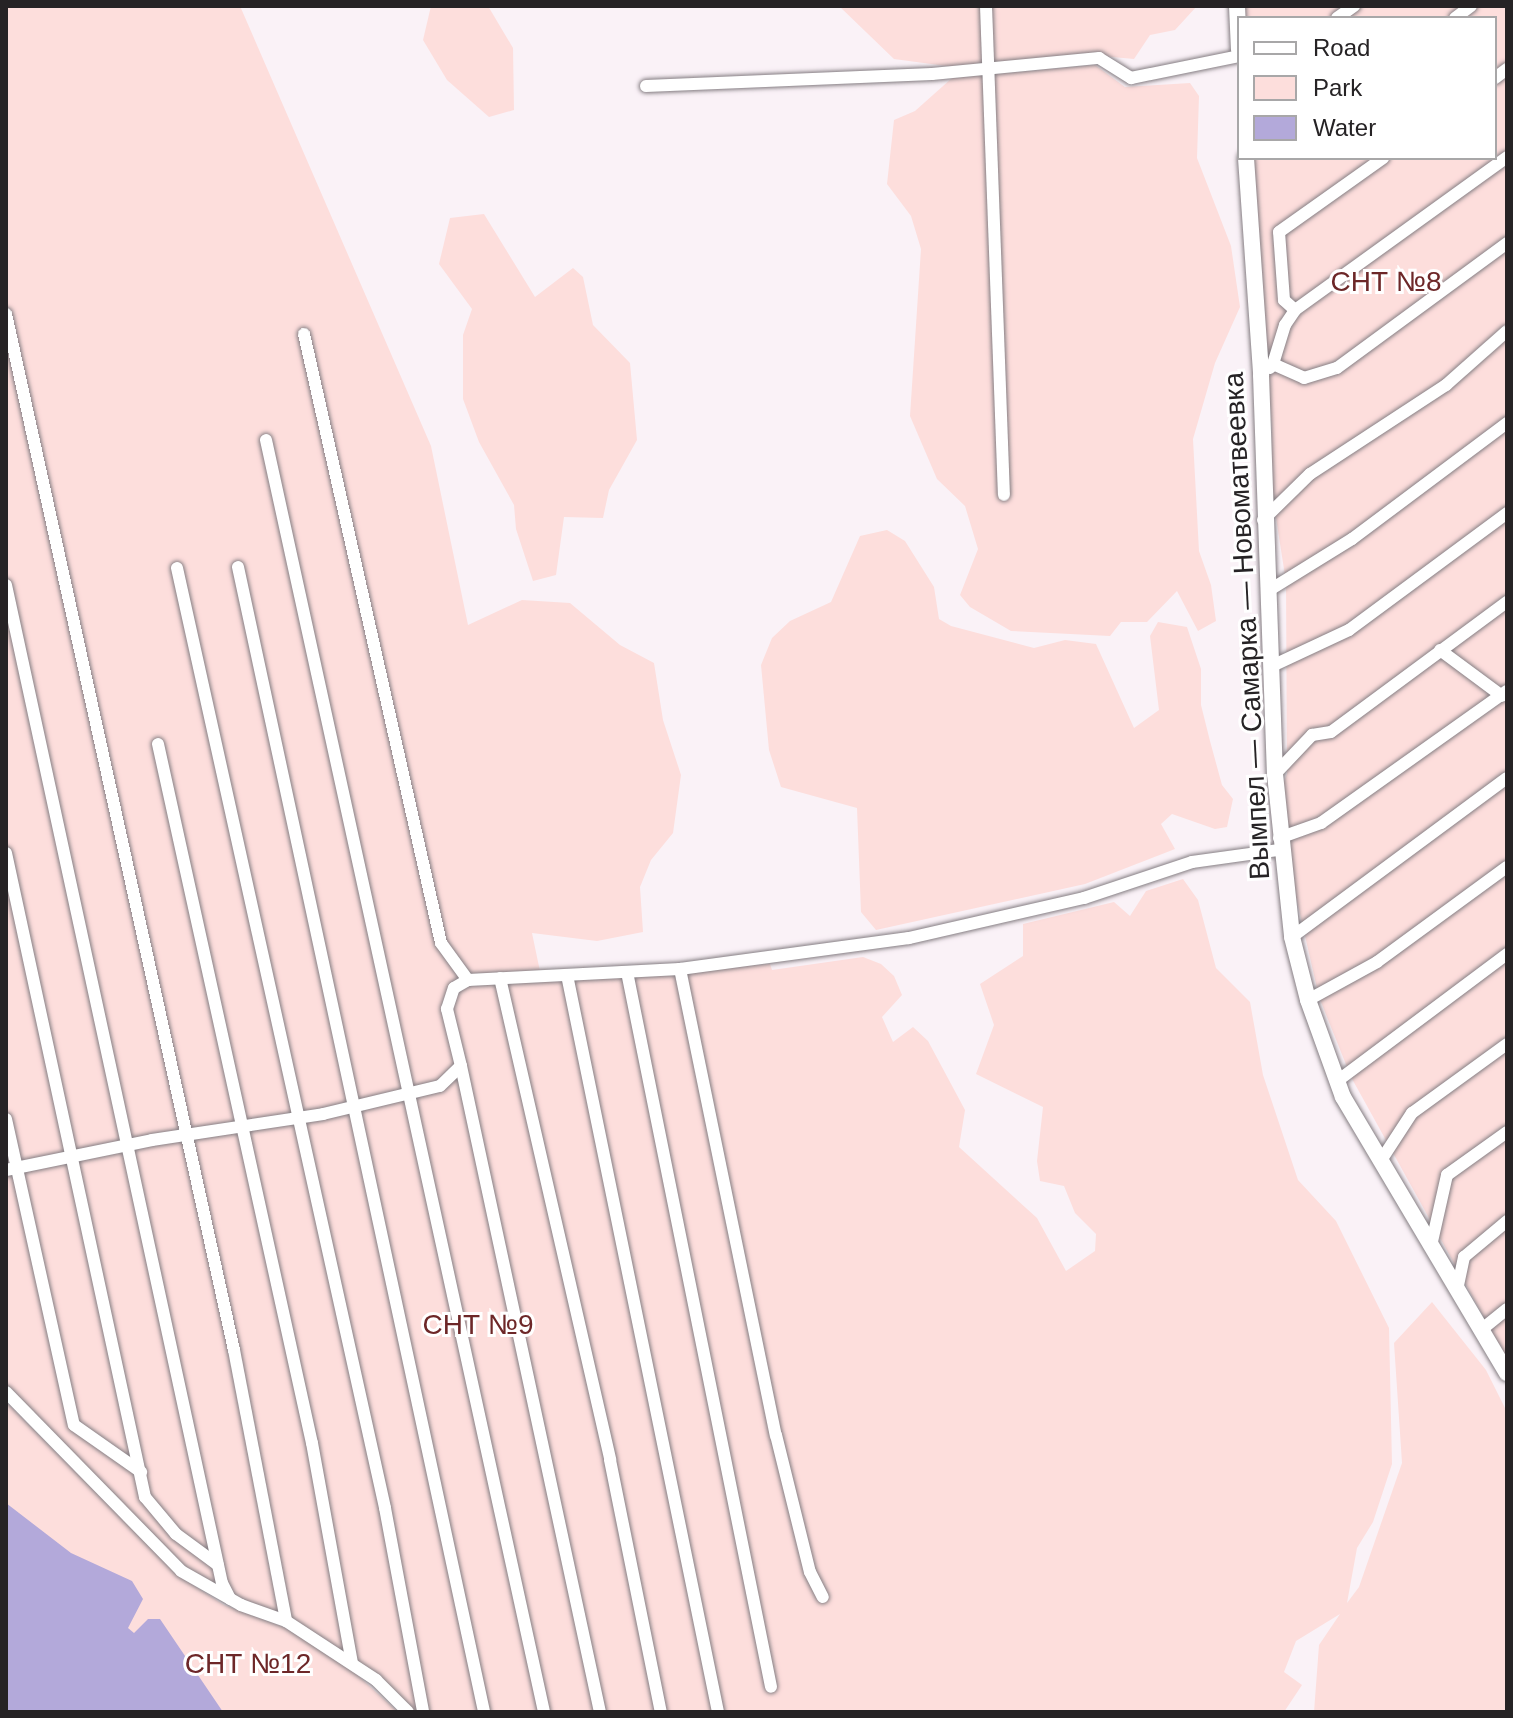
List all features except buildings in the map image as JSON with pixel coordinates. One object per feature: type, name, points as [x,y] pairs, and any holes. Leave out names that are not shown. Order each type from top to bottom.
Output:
[{"type":"main road","name":"Вымпел — Самарка — Новоматвеевка","points":[[1246,160],[1267,370],[1263,520],[1279,844],[1292,937],[1308,1000],[1336,1082],[1380,1162],[1507,1373]]},
{"type":"street","points":[[986,6],[1004,495]]},
{"type":"street","points":[[646,86],[989,69],[1099,58],[1131,78],[1237,56]]},
{"type":"street","points":[[1507,157],[1295,310],[1285,325],[1267,370],[1304,378],[1337,368],[1507,243]]},
{"type":"street","points":[[1295,310],[1284,300],[1279,232],[1380,160]]},
{"type":"street","points":[[6,314],[237,1365],[286,1621]]},
{"type":"street","points":[[1263,520],[1310,474],[1446,385],[1507,331]]},
{"type":"street","points":[[304,334],[441,943],[468,980]]},
{"type":"street","points":[[1268,591],[1352,539],[1507,423]]},
{"type":"street","points":[[266,440],[544,1712]]},
{"type":"street","points":[[1272,666],[1349,630],[1507,513]]},
{"type":"street","points":[[238,567],[484,1712]]},
{"type":"street","points":[[177,568],[385,1508],[423,1712]]},
{"type":"street","points":[[6,585],[218,1565],[230,1599]]},
{"type":"street","points":[[1275,774],[1312,735],[1331,732],[1507,602]]},
{"type":"street","points":[[600,1712],[447,1009],[454,988],[468,980],[680,969],[909,938],[1084,898],[1230,853],[1279,844],[1321,823],[1504,694],[1440,650]]},
{"type":"street","points":[[158,744],[312,1443],[352,1663]]},
{"type":"street","points":[[1292,937],[1507,778]]},
{"type":"street","points":[[6,853],[145,1497],[176,1534],[218,1565]]},
{"type":"street","points":[[1308,1000],[1377,962],[1507,867]]},
{"type":"street","points":[[1336,1082],[1507,954]]},
{"type":"street","points":[[680,969],[776,1435],[810,1572],[823,1597]]},
{"type":"street","points":[[627,972],[771,1687]]},
{"type":"street","points":[[567,975],[718,1712]]},
{"type":"street","points":[[500,978],[610,1460],[661,1712]]},
{"type":"street","points":[[1380,1162],[1412,1113],[1507,1044]]},
{"type":"street","points":[[11,1169],[411,1095],[440,1086],[461,1066]]},
{"type":"street","points":[[6,1119],[11,1169],[74,1425],[141,1472]]},
{"type":"street","points":[[1431,1246],[1447,1175],[1507,1132]]},
{"type":"street","points":[[1457,1290],[1464,1257],[1507,1221]]},
{"type":"street","points":[[1481,1330],[1504,1316]]},
{"type":"street","points":[[6,1392],[181,1571],[230,1599],[286,1621],[352,1663],[408,1712]]},
{"type":"green space","name":"СНТ №9","points":[[6,6],[240,6],[431,446],[468,625],[522,600],[570,603],[620,645],[654,663],[663,720],[681,775],[673,833],[651,860],[640,887],[643,932],[597,941],[532,933],[542,981],[770,964],[772,970],[863,957],[881,964],[894,976],[902,995],[882,1017],[893,1042],[913,1027],[928,1041],[965,1110],[959,1147],[1037,1218],[1066,1271],[1095,1251],[1096,1234],[1075,1213],[1064,1186],[1040,1181],[1037,1161],[1043,1107],[976,1074],[994,1025],[980,984],[1023,956],[1023,924],[1114,902],[1130,916],[1146,891],[1183,879],[1198,900],[1216,968],[1250,1002],[1263,1075],[1298,1180],[1336,1221],[1389,1328],[1392,1464],[1373,1522],[1357,1548],[1347,1603],[1359,1587],[1402,1463],[1394,1343],[1432,1302],[1486,1370],[1507,1412],[1507,1712],[1314,1712],[1319,1645],[1340,1614],[1296,1641],[1284,1672],[1302,1685],[1284,1712],[413,1712],[383,1680],[195,1576],[6,1387]]},
{"type":"green space","points":[[431,6],[488,6],[513,48],[514,110],[489,117],[447,80],[423,40]]},
{"type":"green space","points":[[839,6],[1197,6],[1175,30],[1150,35],[1134,59],[1080,54],[961,68],[894,59]]},
{"type":"green space","name":"СНТ №8","points":[[1242,6],[1507,6],[1507,1359],[1351,1077],[1319,997],[1295,892],[1282,786],[1287,774],[1286,582],[1270,479],[1272,429],[1251,160],[1497,160],[1497,16],[1243,16]]},
{"type":"green space","points":[[1095,65],[1125,87],[1190,83],[1199,96],[1197,158],[1231,246],[1240,307],[1215,363],[1193,439],[1199,551],[1211,585],[1216,621],[1198,631],[1177,591],[1147,622],[1121,622],[1110,636],[1011,631],[970,607],[960,595],[978,549],[965,506],[937,479],[910,416],[921,249],[911,216],[887,184],[894,120],[915,111],[952,78]]},
{"type":"green space","points":[[484,214],[535,297],[573,268],[583,277],[593,325],[630,363],[637,440],[609,490],[603,518],[564,517],[556,575],[533,581],[516,529],[514,505],[479,442],[463,399],[463,335],[472,309],[439,264],[450,218]]},
{"type":"green space","points":[[887,530],[905,541],[934,587],[939,619],[951,626],[1034,648],[1065,640],[1096,644],[1134,728],[1159,710],[1150,636],[1158,622],[1187,627],[1201,669],[1201,705],[1210,741],[1222,785],[1233,799],[1227,827],[1215,829],[1172,814],[1161,824],[1175,849],[1085,884],[876,930],[861,912],[857,808],[781,787],[769,750],[761,665],[772,638],[790,621],[831,602],[860,536]]},
{"type":"green space","name":"СНТ №12","points":[[6,1402],[179,1576],[224,1605],[286,1628],[355,1673],[398,1712],[6,1712]]},
{"type":"water","points":[[6,1503],[71,1553],[132,1581],[143,1599],[128,1628],[134,1633],[148,1619],[160,1619],[223,1712],[6,1712]]}]
